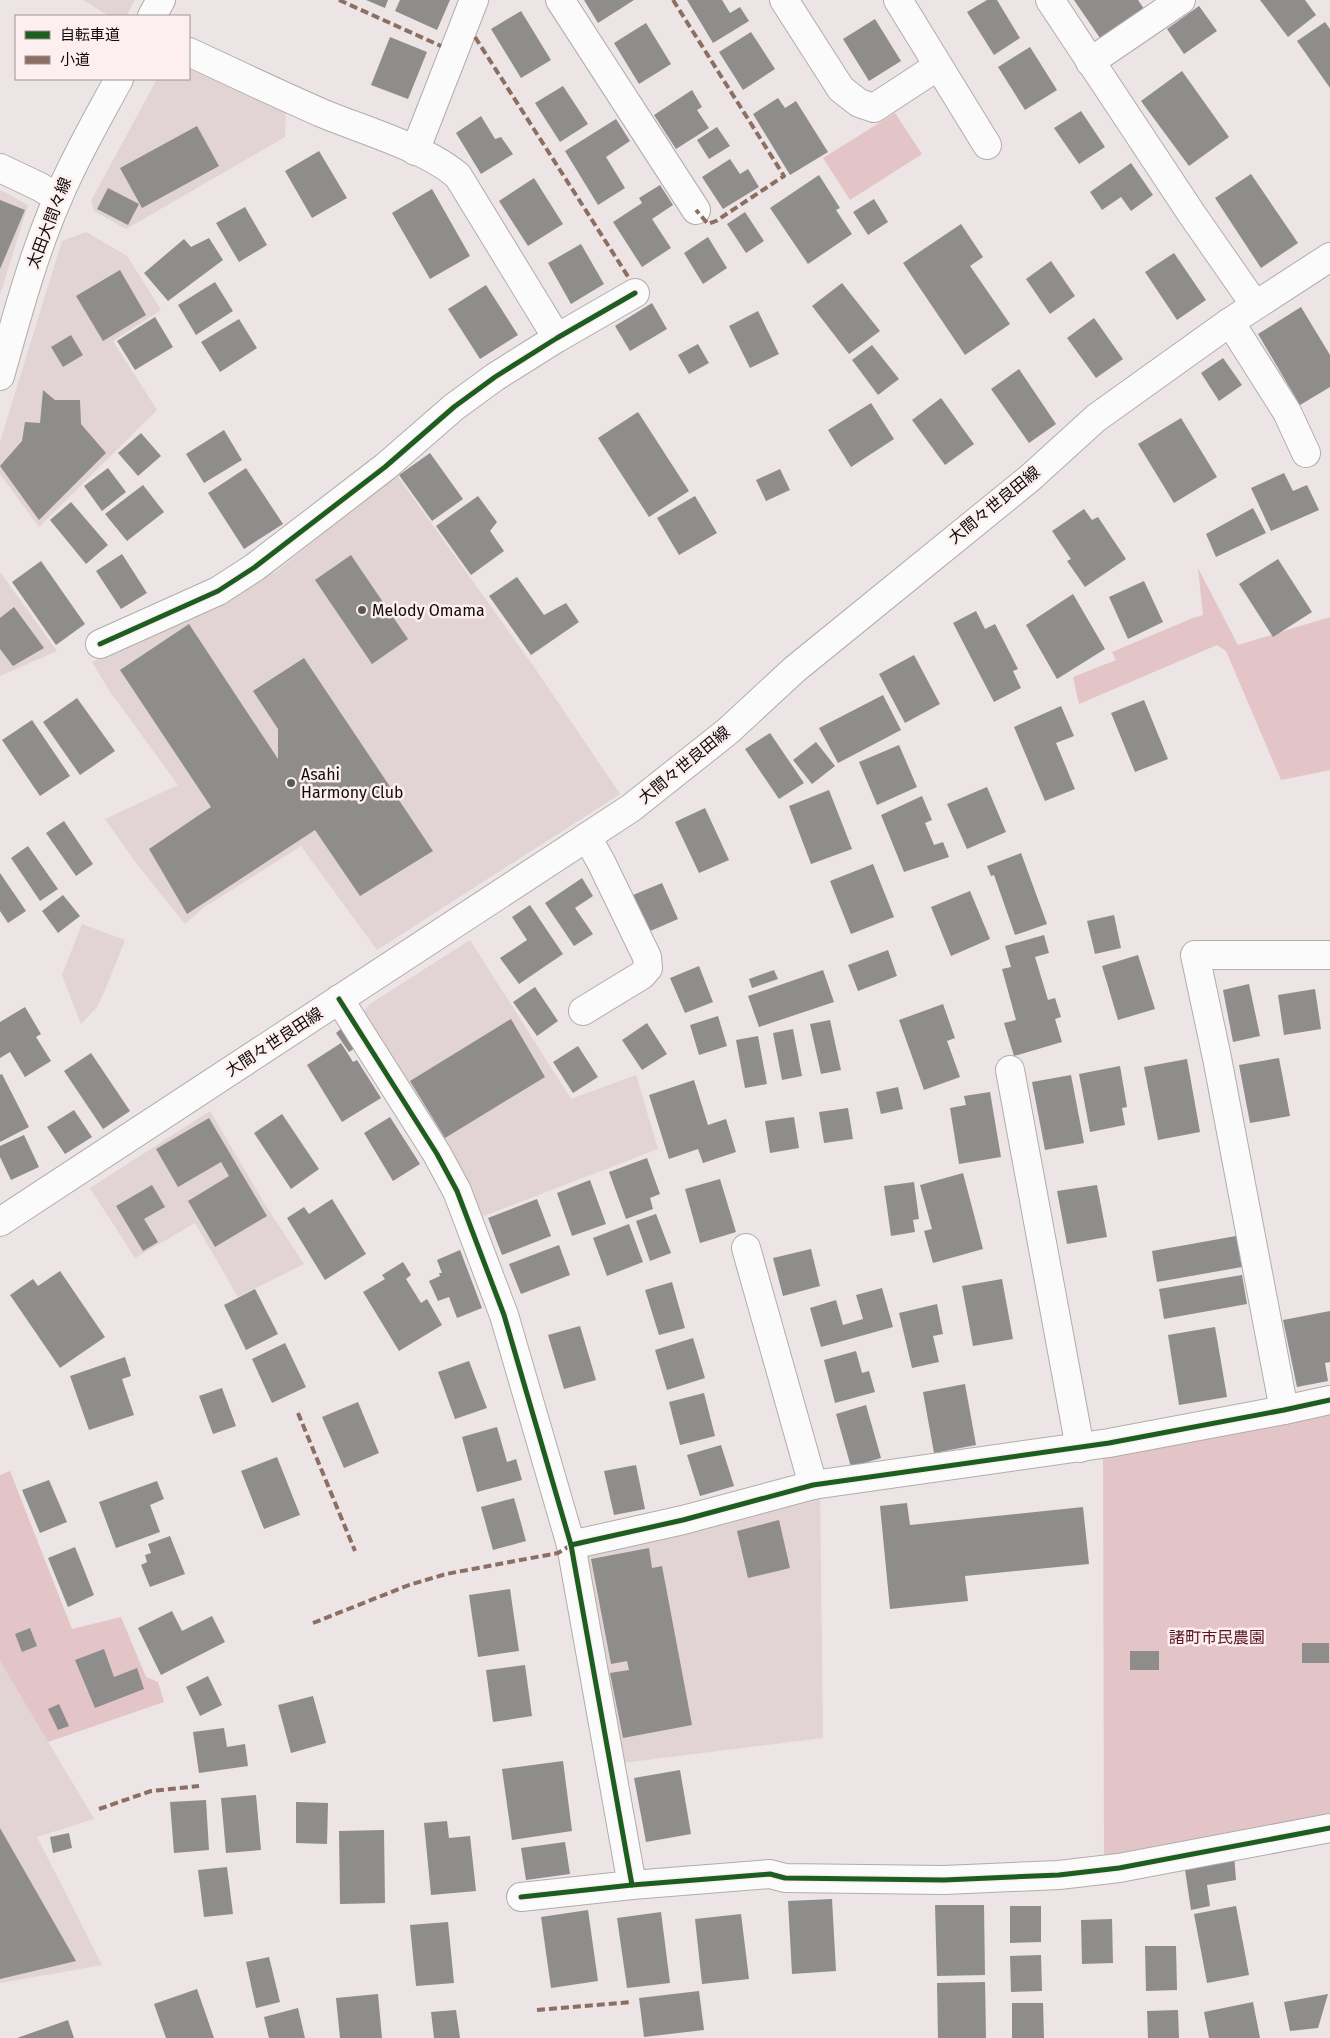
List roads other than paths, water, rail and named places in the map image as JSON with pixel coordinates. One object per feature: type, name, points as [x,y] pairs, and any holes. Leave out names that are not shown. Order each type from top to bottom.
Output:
[{"type":"street","points":[[153,15],[161,0]]},
{"type":"street","points":[[415,151],[474,0]]},
{"type":"street","points":[[560,0],[696,210]]},
{"type":"street","points":[[784,0],[841,89],[859,103],[874,108],[938,66]]},
{"type":"street","points":[[898,0],[987,145]]},
{"type":"street","points":[[1050,0],[1255,305]]},
{"type":"street","points":[[1090,62],[1181,0]]},
{"type":"street","points":[[190,52],[448,167],[458,176],[557,338]]},
{"type":"street","name":"太田大間々線","points":[[0,376],[34,259],[58,198],[70,170],[118,80]]},
{"type":"street","points":[[0,168],[40,187],[58,198]]},
{"type":"street","name":"大間々世良田線","points":[[0,1222],[630,808],[728,731],[795,669],[1030,478],[1096,418],[1230,322],[1330,258]]},
{"type":"street","points":[[100,644],[218,591],[255,567],[385,467],[454,406],[495,377],[557,338],[635,293]]},
{"type":"street","points":[[1230,322],[1287,412],[1306,452]]},
{"type":"street","points":[[583,1011],[642,975],[648,968],[647,957],[602,862],[587,837]]},
{"type":"street","points":[[1284,1410],[1217,1058],[1195,955],[1330,956]]},
{"type":"street","points":[[339,999],[457,1191],[513,1343],[571,1545],[632,1885]]},
{"type":"street","points":[[1010,1070],[1080,1448]]},
{"type":"street","points":[[746,1248],[813,1485]]},
{"type":"street","points":[[571,1545],[682,1520],[813,1485],[1080,1448],[1330,1400]]},
{"type":"street","points":[[521,1897],[632,1885],[770,1874],[785,1878],[944,1880],[1060,1875],[1119,1868],[1330,1828]]},
{"type":"place","name":"Melody Omama","points":[[362,610]]},
{"type":"place","name":"Asahi Harmony Club","points":[[291,783]]},
{"type":"park label","name":"諸町市民農園","points":[[1217,1637]]}]
